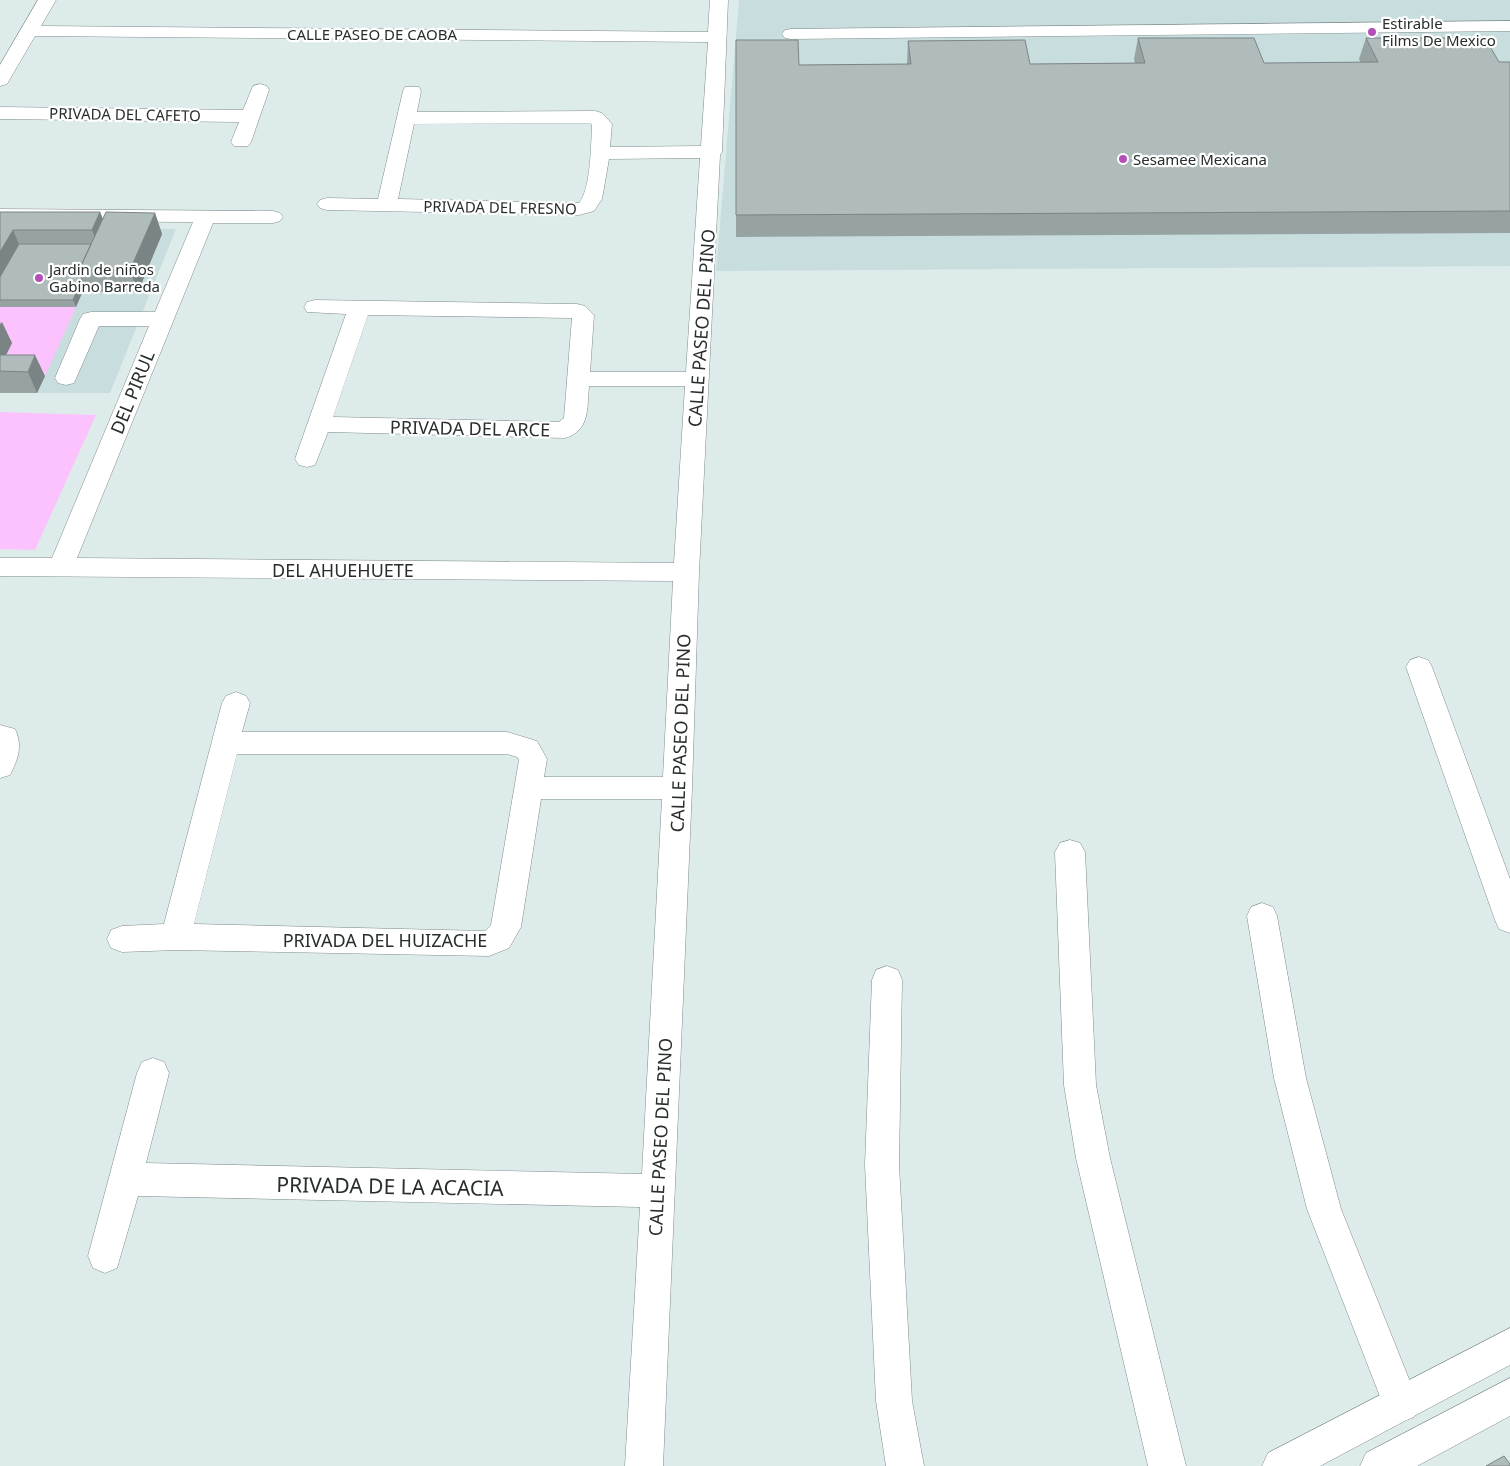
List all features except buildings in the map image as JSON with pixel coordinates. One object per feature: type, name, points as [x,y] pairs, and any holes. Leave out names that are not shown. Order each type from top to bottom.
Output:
[{"type":"street","points":[[0,80],[27,31],[47,0]]},
{"type":"street","name":"CALLE PASEO DEL PINO","points":[[644,1466],[647,1440],[657,1191],[678,788],[686,572],[720,0]]},
{"type":"street","points":[[791,34],[1510,26]]},
{"type":"street","name":"CALLE PASEO DE CAOBA","points":[[27,31],[717,37]]},
{"type":"street","points":[[241,142],[260,90]]},
{"type":"street","points":[[387,205],[412,91]]},
{"type":"street","name":"PRIVADA DEL CAFETO","points":[[0,114],[249,116]]},
{"type":"street","name":"PRIVADA DEL FRESNO","points":[[327,204],[586,208],[592,201],[600,153],[602,124],[595,117],[405,118]]},
{"type":"street","points":[[600,153],[712,152]]},
{"type":"street","points":[[0,215],[273,217]]},
{"type":"street","name":"DEL PIRUL","points":[[61,568],[205,217]]},
{"type":"street","name":"PRIVADA DEL ARCE","points":[[315,307],[577,311],[583,316],[580,379],[575,421],[565,430],[318,424]]},
{"type":"street","points":[[307,459],[360,308]]},
{"type":"street","points":[[66,378],[92,320],[162,319]]},
{"type":"street","points":[[580,379],[697,379]]},
{"type":"street","name":"DEL AHUEHUETE","points":[[0,567],[686,572]]},
{"type":"street","points":[[1419,667],[1510,920]]},
{"type":"street","points":[[176,937],[236,703]]},
{"type":"street","points":[[0,736],[5,736],[6,752],[0,768]]},
{"type":"street","name":"PRIVADA DEL HUIZACHE","points":[[122,939],[176,937],[485,944],[495,942],[506,927],[533,759],[527,749],[507,743],[227,744]]},
{"type":"street","points":[[529,788],[678,788]]},
{"type":"street","points":[[1070,852],[1080,1085],[1093,1158],[1167,1466]]},
{"type":"street","points":[[1262,916],[1290,1078],[1324,1209],[1401,1404]]},
{"type":"street","points":[[887,980],[882,1165],[894,1401],[905,1466]]},
{"type":"street","points":[[105,1256],[153,1072]]},
{"type":"street","name":"PRIVADA DE LA ACACIA","points":[[124,1179],[657,1191]]},
{"type":"street","points":[[1282,1466],[1510,1346]]},
{"type":"street","points":[[1379,1466],[1510,1396]]},
{"type":"shaded area","name":"Sesamee Mexicana","points":[[739,0],[1510,0],[1510,266],[716,271]]},
{"type":"shaded area","name":"Jardin de niños Gabino Barreda","points":[[0,229],[176,229],[110,393],[0,393]]},
{"type":"shaded area","points":[[0,307],[76,307],[45,376],[0,377]]},
{"type":"shaded area","points":[[0,412],[96,415],[35,550],[0,549]]},
{"type":"place","name":"Estirable Films De Mexico","points":[[1372,32]]},
{"type":"place","name":"Sesamee Mexicana","points":[[1123,159]]},
{"type":"place","name":"Jardin de niños Gabino Barreda","points":[[39,278]]}]
